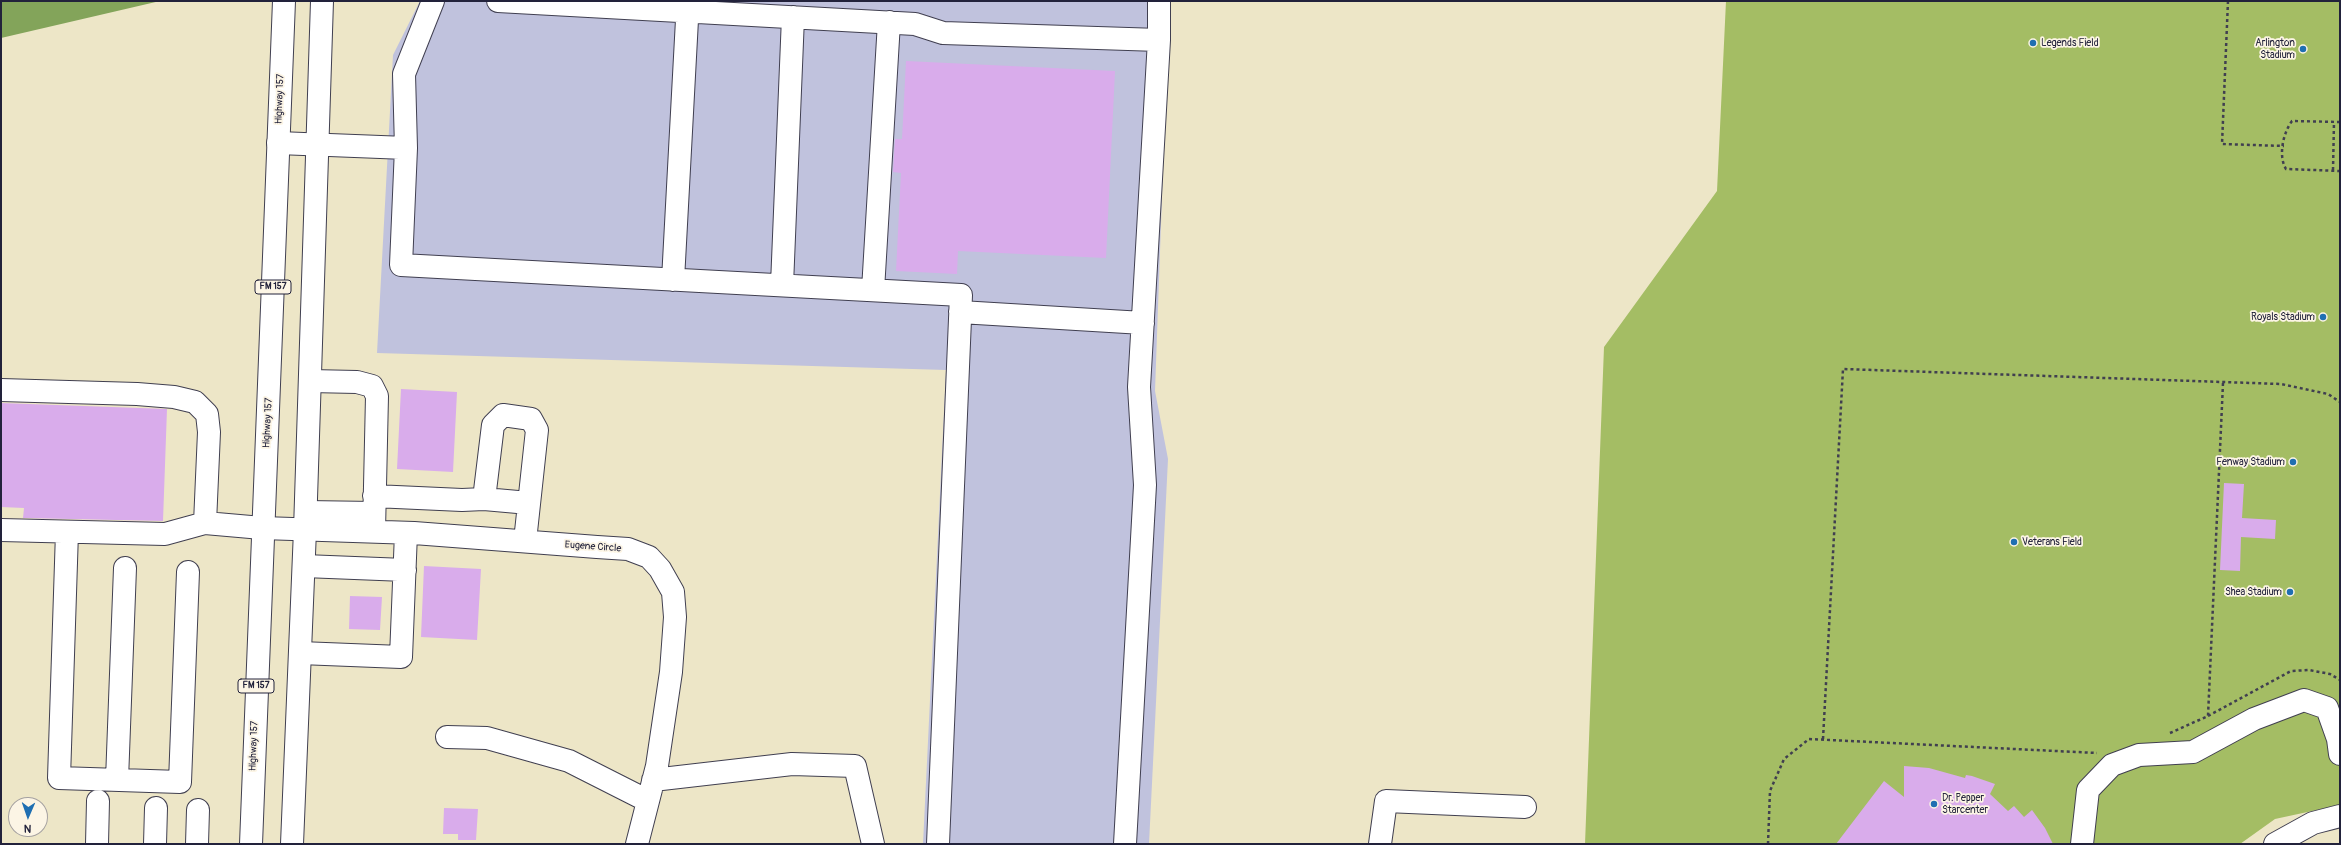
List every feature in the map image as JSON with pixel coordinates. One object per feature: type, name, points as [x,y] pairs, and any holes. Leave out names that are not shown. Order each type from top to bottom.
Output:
[{"type":"main road","name":"Highway 157","points":[[251,844],[262,528],[284,1]]},
{"type":"main road","points":[[292,844],[306,521],[322,1]]},
{"type":"main road","points":[[433,1],[404,74],[406,148],[401,266],[961,295],[938,844]]},
{"type":"main road","points":[[498,1],[688,6],[792,17],[915,24],[943,33],[1159,40]]},
{"type":"main road","points":[[1125,844],[1145,484],[1139,387],[1160,1]]},
{"type":"main road","points":[[673,280],[688,6]]},
{"type":"main road","points":[[782,285],[792,17]]},
{"type":"main road","points":[[873,290],[889,22]]},
{"type":"main road","points":[[278,143],[317,146],[406,148]]},
{"type":"main road","points":[[960,312],[1143,323]]},
{"type":"main road","points":[[310,381],[357,382],[372,386],[377,396],[374,513],[462,500],[484,499],[529,503]]},
{"type":"main road","points":[[1,390],[174,396],[195,402],[207,414],[209,432],[205,523],[165,534],[1,530]]},
{"type":"main road","points":[[484,499],[493,425],[503,415],[532,419],[537,430],[525,542]]},
{"type":"main road","name":"Eugene Circle","points":[[205,523],[262,528],[374,513],[406,533],[628,549],[649,557],[660,569],[674,592],[674,617],[671,672],[651,790],[637,844]]},
{"type":"main road","points":[[67,532],[59,778],[180,782],[188,572]]},
{"type":"main road","points":[[300,653],[401,657],[406,533]]},
{"type":"main road","points":[[304,566],[405,570]]},
{"type":"main road","points":[[117,780],[125,568]]},
{"type":"main road","points":[[2082,844],[2088,790],[2112,765],[2139,755],[2193,752],[2254,719],[2304,700],[2327,708],[2338,739],[2340,754]]},
{"type":"main road","points":[[447,737],[487,738],[569,761],[651,790],[792,764],[855,766],[873,844]]},
{"type":"main road","points":[[97,844],[98,801]]},
{"type":"main road","points":[[1380,844],[1386,801],[1525,807]]},
{"type":"main road","points":[[155,844],[156,808]]},
{"type":"main road","points":[[197,844],[198,810]]},
{"type":"main road","points":[[2275,844],[2313,823],[2340,816]]},
{"type":"path","points":[[2228,1],[2222,144],[2284,146]]},
{"type":"path","points":[[2340,122],[2292,121],[2285,130],[2282,162],[2286,169],[2340,171]]},
{"type":"path","points":[[2332,170],[2334,122]]},
{"type":"path","points":[[1823,739],[1844,369],[2288,385],[2328,394],[2340,402]]},
{"type":"path","points":[[2208,716],[2223,383]]},
{"type":"path","points":[[2168,734],[2208,716],[2291,671],[2309,670],[2330,674],[2340,680]]},
{"type":"path","points":[[1768,844],[1770,791],[1784,759],[1809,738],[2098,753]]},
{"type":"shaded area","points":[[420,1],[1169,1],[1155,391],[1168,459],[1149,844],[923,844],[946,370],[377,353],[393,55]]},
{"type":"green space","points":[[1,1],[160,1],[1,38]]},
{"type":"green space","points":[[1726,1],[2340,1],[2340,805],[2275,819],[2240,844],[1585,844],[1604,347],[1717,191]]},
{"type":"building","points":[[906,61],[1115,71],[1106,258],[958,251],[957,274],[896,271],[901,173],[893,172],[895,139],[902,139]]},
{"type":"building","points":[[401,389],[457,392],[453,472],[397,469]]},
{"type":"building","points":[[1,403],[167,409],[163,521],[23,518],[24,508],[1,507]]},
{"type":"building","points":[[2224,483],[2244,484],[2242,518],[2276,520],[2275,539],[2241,537],[2240,571],[2220,570]]},
{"type":"building","points":[[424,566],[481,569],[477,640],[421,637]]},
{"type":"building","points":[[350,596],[382,597],[380,630],[349,629]]},
{"type":"building","name":"Dr. Pepper Starcenter","points":[[1904,766],[1929,768],[1965,778],[1966,775],[1972,776],[1995,784],[1990,794],[2008,811],[2014,806],[2024,817],[2032,810],[2045,828],[2053,844],[1836,844],[1884,781],[1904,797]]},
{"type":"building","points":[[444,808],[478,809],[476,840],[458,840],[458,834],[443,834]]},
{"type":"place","name":"Legends Field","points":[[2033,43]]},
{"type":"place","name":"Arlington Stadium","points":[[2303,49]]},
{"type":"place","name":"Royals Stadium","points":[[2323,317]]},
{"type":"place","name":"Fenway Stadium","points":[[2293,462]]},
{"type":"place","name":"Veterans Field","points":[[2014,542]]},
{"type":"place","name":"Shea Stadium","points":[[2290,592]]},
{"type":"place","name":"Dr. Pepper Starcenter","points":[[1934,804]]}]
